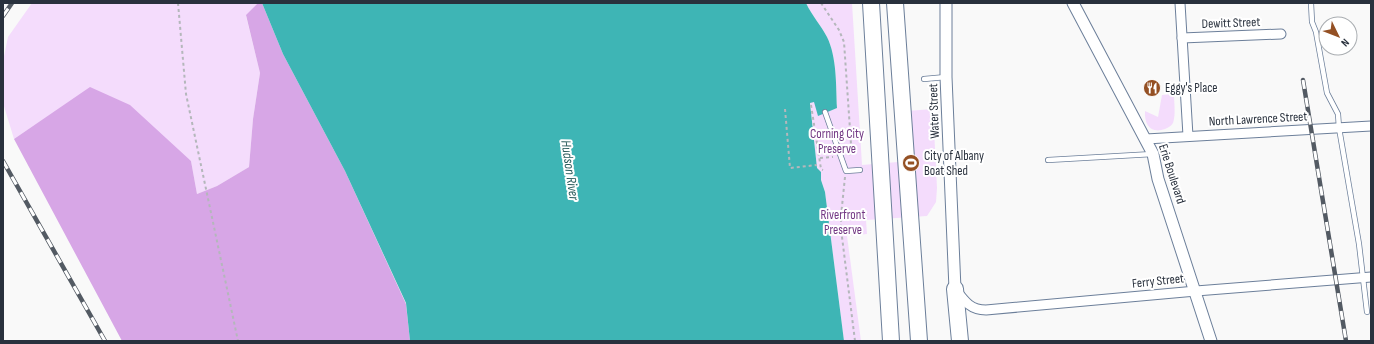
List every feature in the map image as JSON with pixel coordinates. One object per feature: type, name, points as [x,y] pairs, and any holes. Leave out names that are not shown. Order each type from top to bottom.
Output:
[{"type":"highway","points":[[870,3],[891,341]]},
{"type":"highway","points":[[895,3],[919,341]]},
{"type":"highway","points":[[899,67],[900,3]]},
{"type":"highway","points":[[955,290],[960,341]]},
{"type":"street","name":"Water Street","points":[[946,3],[946,77],[955,290]]},
{"type":"street","name":"Erie Boulevard","points":[[1073,3],[1153,154],[1158,179],[1196,290],[1211,341]]},
{"type":"street","points":[[1180,3],[1188,136]]},
{"type":"street","name":"Dewitt Street","points":[[1182,38],[1281,34]]},
{"type":"street","name":"North Lawrence Street","points":[[1146,139],[1371,126]]},
{"type":"street","name":"Ferry Street","points":[[955,290],[971,307],[977,310],[982,310],[1040,306],[1196,290],[1367,277]]},
{"type":"lane","points":[[1311,3],[1312,22],[1316,32],[1327,93],[1338,114],[1358,244],[1367,277],[1367,312]]},
{"type":"lane","points":[[924,79],[946,77]]},
{"type":"lane","points":[[826,112],[846,171],[860,170]]},
{"type":"lane","points":[[1048,160],[1153,154]]},
{"type":"path","points":[[178,3],[186,94],[238,341]]},
{"type":"path","points":[[811,105],[821,169],[823,170]]},
{"type":"path","points":[[785,109],[790,168],[817,165]]},
{"type":"path","points":[[820,158],[841,157]]},
{"type":"green space","points":[[32,3],[258,3],[246,16],[260,73],[253,119],[249,167],[217,186],[197,194],[191,161],[90,88],[14,139],[3,103],[3,61],[8,37]]},
{"type":"green space","points":[[806,3],[852,3],[862,165],[910,161],[907,111],[933,109],[937,188],[936,202],[927,216],[866,220],[867,234],[847,236],[861,341],[844,341],[825,192],[817,168],[810,102],[814,101],[825,112],[837,108],[833,53],[827,37]]},
{"type":"green space","points":[[1174,94],[1175,113],[1173,123],[1165,129],[1160,130],[1149,127],[1145,116],[1145,111],[1158,117],[1162,95]]},
{"type":"shaded area","points":[[258,3],[262,3],[283,54],[345,171],[406,304],[410,341],[122,341],[14,139],[90,87],[130,105],[191,161],[197,194],[217,186],[249,167],[253,119],[260,73],[246,15]]},
{"type":"water","name":"Hudson River","points":[[262,3],[806,3],[827,37],[833,53],[837,108],[818,116],[814,102],[810,103],[817,168],[821,172],[821,180],[825,192],[844,341],[410,341],[406,303],[345,171],[283,54]]},
{"type":"railway","points":[[3,16],[12,3]]},
{"type":"railway","points":[[1303,80],[1346,341]]},
{"type":"railway","points":[[3,161],[105,341]]},
{"type":"place","name":"Eggy's Place","points":[[1152,88]]},
{"type":"place","name":"City of Albany Boat Shed","points":[[911,163]]},
{"type":"park label","name":"Corning City Preserve","points":[[837,142]]},
{"type":"park label","name":"Riverfront Preserve","points":[[843,222]]}]
